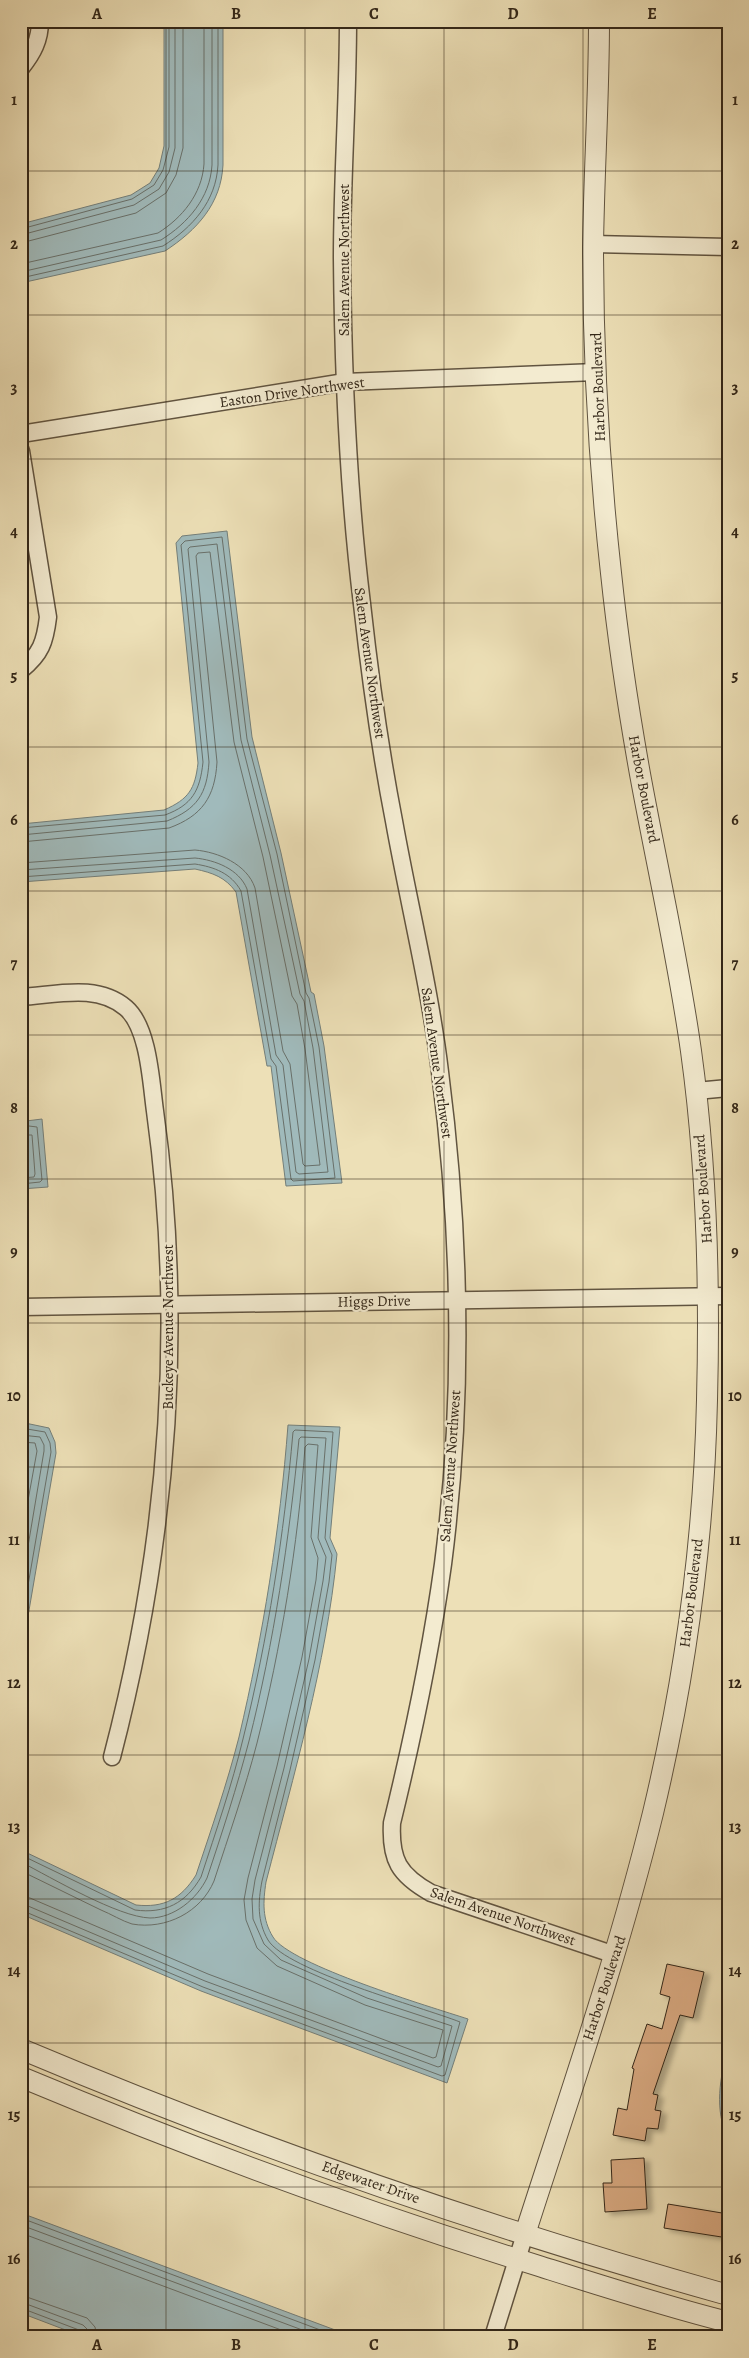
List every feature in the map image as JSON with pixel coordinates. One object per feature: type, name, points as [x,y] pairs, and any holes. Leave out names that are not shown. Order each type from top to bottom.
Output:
[{"type":"street","points":[[21,68],[33,53],[40,32],[40,21]]},
{"type":"street","name":"Salem Avenue Northwest","points":[[348,21],[342,229],[345,382],[360,592],[375,710],[393,819],[430,1004],[440,1070],[451,1168],[457,1300],[457,1364],[453,1463],[443,1562],[428,1660],[392,1823],[391,1845],[398,1865],[412,1882],[431,1893],[615,1954]]},
{"type":"street","name":"Harbor Boulevard","points":[[493,2337],[615,1954],[654,1810],[682,1663],[697,1552],[704,1478],[707,1403],[718,1296],[704,1184],[696,1091],[674,943],[640,774],[624,674],[602,473],[596,372],[593,244],[599,21]]},
{"type":"street","points":[[593,244],[728,247]]},
{"type":"street","name":"Easton Drive Northwest","points":[[21,434],[345,382],[596,372]]},
{"type":"street","points":[[21,452],[48,617],[45,639],[34,659],[21,670]]},
{"type":"street","name":"Buckeye Avenue Northwest","points":[[21,997],[88,992],[110,997],[128,1009],[140,1027],[150,1069],[161,1152],[168,1235],[170,1304],[170,1388],[164,1472],[154,1555],[140,1638],[112,1757]]},
{"type":"street","points":[[696,1091],[728,1088]]},
{"type":"street","name":"Higgs Drive","points":[[21,1307],[718,1296]]},
{"type":"street","name":"Edgewater Drive","points":[[21,2049],[139,2098],[355,2176],[627,2267],[728,2295]]},
{"type":"street","name":"Edgewater Drive","points":[[21,2078],[181,2143],[447,2237],[675,2309],[728,2322]]},
{"type":"water","points":[[164,21],[223,21],[223,165],[218,192],[212,204],[197,225],[165,251],[21,283],[21,224],[131,195],[150,183],[159,168],[164,146]]},
{"type":"water","points":[[227,531],[252,737],[281,853],[311,992],[314,994],[324,1046],[342,1183],[286,1186],[271,1066],[267,1066],[236,892],[223,879],[195,869],[21,882],[21,824],[164,810],[179,802],[193,786],[198,763],[176,543],[182,536]]},
{"type":"water","points":[[42,1119],[48,1187],[21,1189],[21,1125],[26,1121]]},
{"type":"water","points":[[25,1423],[49,1428],[55,1442],[56,1453],[21,1657],[21,1424]]},
{"type":"water","points":[[288,1425],[340,1427],[330,1538],[337,1554],[332,1596],[317,1678],[266,1882],[265,1917],[273,1937],[285,1948],[305,1960],[363,1984],[468,2019],[447,2083],[201,1991],[21,1914],[21,1850],[136,1905],[155,1905],[171,1900],[184,1890],[196,1875],[234,1755],[256,1660],[270,1582]]},
{"type":"water","points":[[728,2048],[728,2139],[721,2117],[720,2094]]},
{"type":"water","points":[[21,2213],[354,2337],[84,2337],[21,2313]]},
{"type":"building","points":[[667,1964],[704,1972],[693,2018],[680,2015],[653,2094],[658,2095],[655,2110],[661,2111],[658,2129],[647,2128],[645,2141],[613,2135],[618,2108],[627,2110],[634,2069],[632,2068],[647,2024],[662,2029],[670,1997],[660,1994]]},
{"type":"building","points":[[644,2158],[647,2209],[605,2212],[603,2183],[612,2183],[611,2160]]},
{"type":"building","points":[[668,2204],[728,2214],[728,2238],[664,2228]]}]
